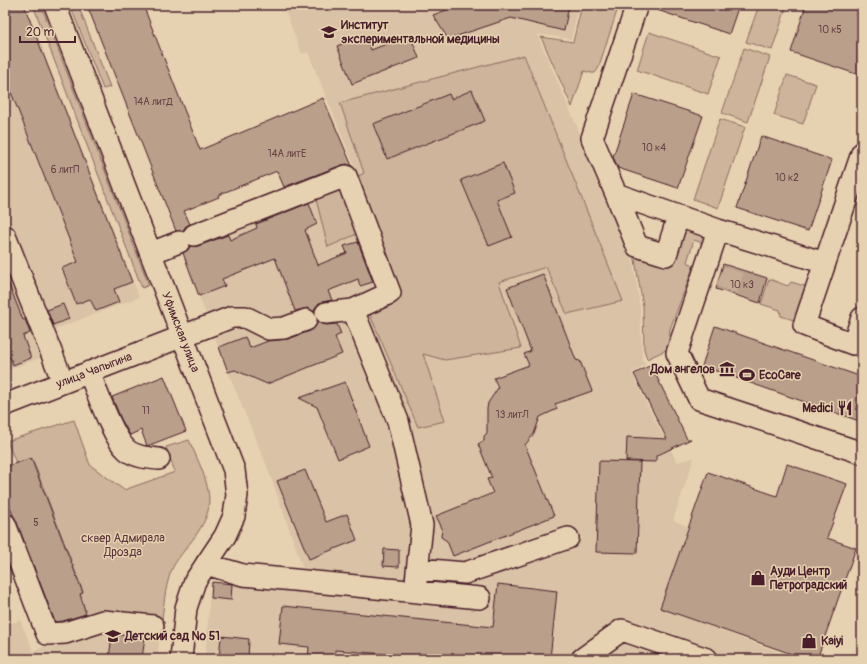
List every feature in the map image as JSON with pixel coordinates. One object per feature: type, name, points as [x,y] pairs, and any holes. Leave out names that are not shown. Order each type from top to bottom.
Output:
[{"type":"street","name":"Уфимская улица","points":[[55,5],[234,470],[237,494],[234,516],[225,536],[195,581],[186,608],[181,659]]},
{"type":"street","points":[[636,5],[592,138],[637,246],[666,255],[678,217]]},
{"type":"street","points":[[862,153],[804,326],[853,344],[862,318]]},
{"type":"street","points":[[151,253],[346,176],[390,293],[353,310],[326,313]]},
{"type":"street","points":[[616,194],[678,217],[824,263]]},
{"type":"street","points":[[718,230],[712,274],[677,353],[699,399],[862,453]]},
{"type":"street","points":[[5,236],[63,382]]},
{"type":"street","points":[[353,310],[398,421],[422,525],[415,591]]},
{"type":"street","name":"улица Чапыгина","points":[[5,405],[232,316],[244,317],[269,329],[284,328],[306,320]]},
{"type":"street","points":[[89,372],[117,440],[127,451],[141,457],[159,459]]},
{"type":"street","points":[[5,524],[47,634],[65,633],[103,621],[153,626]]},
{"type":"street","points":[[418,569],[465,572],[568,538]]},
{"type":"street","points":[[206,564],[244,575],[480,598]]},
{"type":"street","points":[[582,659],[622,630],[707,659]]},
{"type":"shaded area","points":[[5,5],[25,5],[139,297],[32,338],[40,358],[5,371]]},
{"type":"shaded area","points":[[283,5],[579,5],[571,39],[537,34],[632,255],[640,308],[642,360],[646,364],[632,373],[677,462],[694,458],[673,520],[689,527],[661,608],[797,659],[205,659],[211,582],[242,585],[244,564],[303,568],[267,466],[228,372],[176,235],[354,165],[308,52],[302,54]]},
{"type":"shaded area","name":"Детский сад № 51","points":[[86,614],[162,619],[157,659],[5,659],[5,626],[20,620],[33,651],[66,639],[62,623]]},
{"type":"green space","points":[[33,5],[41,5],[149,285],[142,288]]},
{"type":"green space","points":[[70,5],[78,5],[110,87],[103,89]]},
{"type":"green space","points":[[582,5],[619,5],[598,69],[595,73],[584,71],[572,107],[541,37],[573,42]]},
{"type":"green space","points":[[759,5],[787,5],[772,50],[746,42]]},
{"type":"green space","points":[[649,32],[721,56],[708,94],[637,70]]},
{"type":"green space","points":[[744,48],[770,57],[748,122],[722,113]]},
{"type":"green space","points":[[524,55],[623,301],[567,314],[546,267],[499,282],[521,348],[445,360],[423,354],[445,421],[418,427],[362,296],[379,288],[359,233],[328,247],[316,199],[364,173],[340,103]]},
{"type":"green space","points":[[787,75],[816,84],[803,124],[774,115]]},
{"type":"green space","points":[[720,119],[745,127],[718,208],[693,199]]},
{"type":"green space","points":[[677,227],[708,229],[711,246],[694,240],[687,262],[694,265],[670,329],[668,349],[647,359],[644,349],[643,306],[634,254],[667,257]]},
{"type":"green space","points":[[769,279],[788,286],[791,282],[808,287],[797,321],[781,316],[780,310],[761,304]]},
{"type":"green space","name":"сквер Адмирала Дрозда","points":[[74,420],[90,465],[124,490],[175,472],[166,447],[189,440],[196,455],[205,479],[209,496],[208,512],[195,536],[171,571],[166,591],[162,619],[86,614],[80,594],[83,592],[32,458],[16,463],[7,441]]},
{"type":"building","points":[[5,5],[24,5],[132,282],[114,289],[119,302],[96,311],[90,299],[76,304],[62,268],[78,262],[5,77]]},
{"type":"building","points":[[87,5],[143,5],[200,150],[323,98],[352,166],[347,164],[342,165],[284,187],[277,171],[218,195],[219,197],[184,211],[190,224],[185,227],[183,231],[176,231]]},
{"type":"building","points":[[460,5],[569,5],[564,31],[511,18],[448,39],[433,15]]},
{"type":"building","points":[[652,5],[739,5],[729,34],[651,8]]},
{"type":"building","points":[[806,5],[862,5],[862,76],[791,52]]},
{"type":"building","points":[[365,35],[371,50],[410,35],[419,58],[352,84],[337,46]]},
{"type":"building","points":[[472,90],[485,121],[387,159],[373,124],[449,94],[451,99]]},
{"type":"building","points":[[634,94],[703,116],[678,188],[618,168],[613,157]]},
{"type":"building","points":[[761,136],[832,160],[808,231],[737,208]]},
{"type":"building","points":[[503,163],[515,193],[497,200],[512,237],[489,246],[461,180]]},
{"type":"building","points":[[309,203],[317,224],[305,230],[318,265],[347,253],[344,246],[358,242],[373,282],[360,286],[358,279],[328,291],[332,300],[319,303],[314,312],[308,308],[295,311],[275,258],[222,279],[225,286],[199,296],[183,253],[188,250],[190,246],[198,246],[228,235],[230,240],[257,228],[256,224]]},
{"type":"building","points":[[723,264],[767,278],[760,303],[716,289]]},
{"type":"building","points":[[543,274],[576,360],[580,361],[592,391],[555,404],[557,409],[540,417],[534,434],[525,445],[554,516],[453,556],[447,541],[441,537],[442,528],[436,516],[493,493],[487,479],[492,478],[478,444],[484,441],[484,436],[487,433],[488,403],[498,388],[494,378],[529,365],[524,354],[531,351],[507,288]]},
{"type":"building","points":[[5,277],[30,333],[23,336],[31,358],[13,365],[10,357],[5,358]]},
{"type":"building","points":[[63,304],[69,319],[53,325],[47,310]]},
{"type":"building","points":[[318,321],[327,325],[337,324],[341,334],[335,337],[342,354],[267,384],[235,370],[228,372],[219,347],[245,337],[250,348],[268,341],[288,339],[310,331],[315,327]]},
{"type":"building","points":[[715,326],[862,377],[862,422],[702,366]]},
{"type":"building","points":[[651,365],[687,439],[691,439],[656,456],[656,462],[626,461],[627,437],[667,439],[634,374]]},
{"type":"building","points":[[164,376],[186,431],[147,446],[141,430],[130,435],[121,419],[112,397]]},
{"type":"building","points":[[345,382],[369,446],[338,459],[317,407],[299,398]]},
{"type":"building","points":[[31,458],[83,593],[80,594],[86,614],[63,621],[55,622],[5,494],[5,467]]},
{"type":"building","points":[[599,461],[640,462],[637,553],[596,552]]},
{"type":"building","name":"Ауди Центр Петроградский","points":[[787,464],[847,484],[827,538],[856,548],[817,659],[806,659],[660,608],[708,472],[777,496]]},
{"type":"building","points":[[305,470],[326,522],[347,514],[357,540],[309,559],[277,481]]},
{"type":"building","points":[[384,549],[399,550],[399,567],[383,566]]},
{"type":"building","points":[[212,582],[232,584],[231,600],[211,598]]},
{"type":"building","points":[[498,584],[557,591],[550,659],[409,659],[409,656],[335,650],[335,659],[308,659],[309,647],[279,644],[283,606],[493,627]]},
{"type":"building","points":[[112,634],[145,637],[142,659],[109,659]]},
{"type":"building","points":[[221,636],[249,639],[248,659],[219,659]]},
{"type":"tunnel","points":[[720,276],[744,285]]},
{"type":"place","name":"Институт экспериментальной медицины","points":[[329,32]]},
{"type":"place","name":"Дом ангелов","points":[[727,369]]},
{"type":"place","name":"EcoCare","points":[[747,375]]},
{"type":"place","name":"Medici","points":[[845,408]]},
{"type":"place","name":"Ауди Центр Петроградский","points":[[758,578]]},
{"type":"place","name":"Детский сад № 51","points":[[113,636]]},
{"type":"place","name":"Kaiyi","points":[[809,641]]}]
